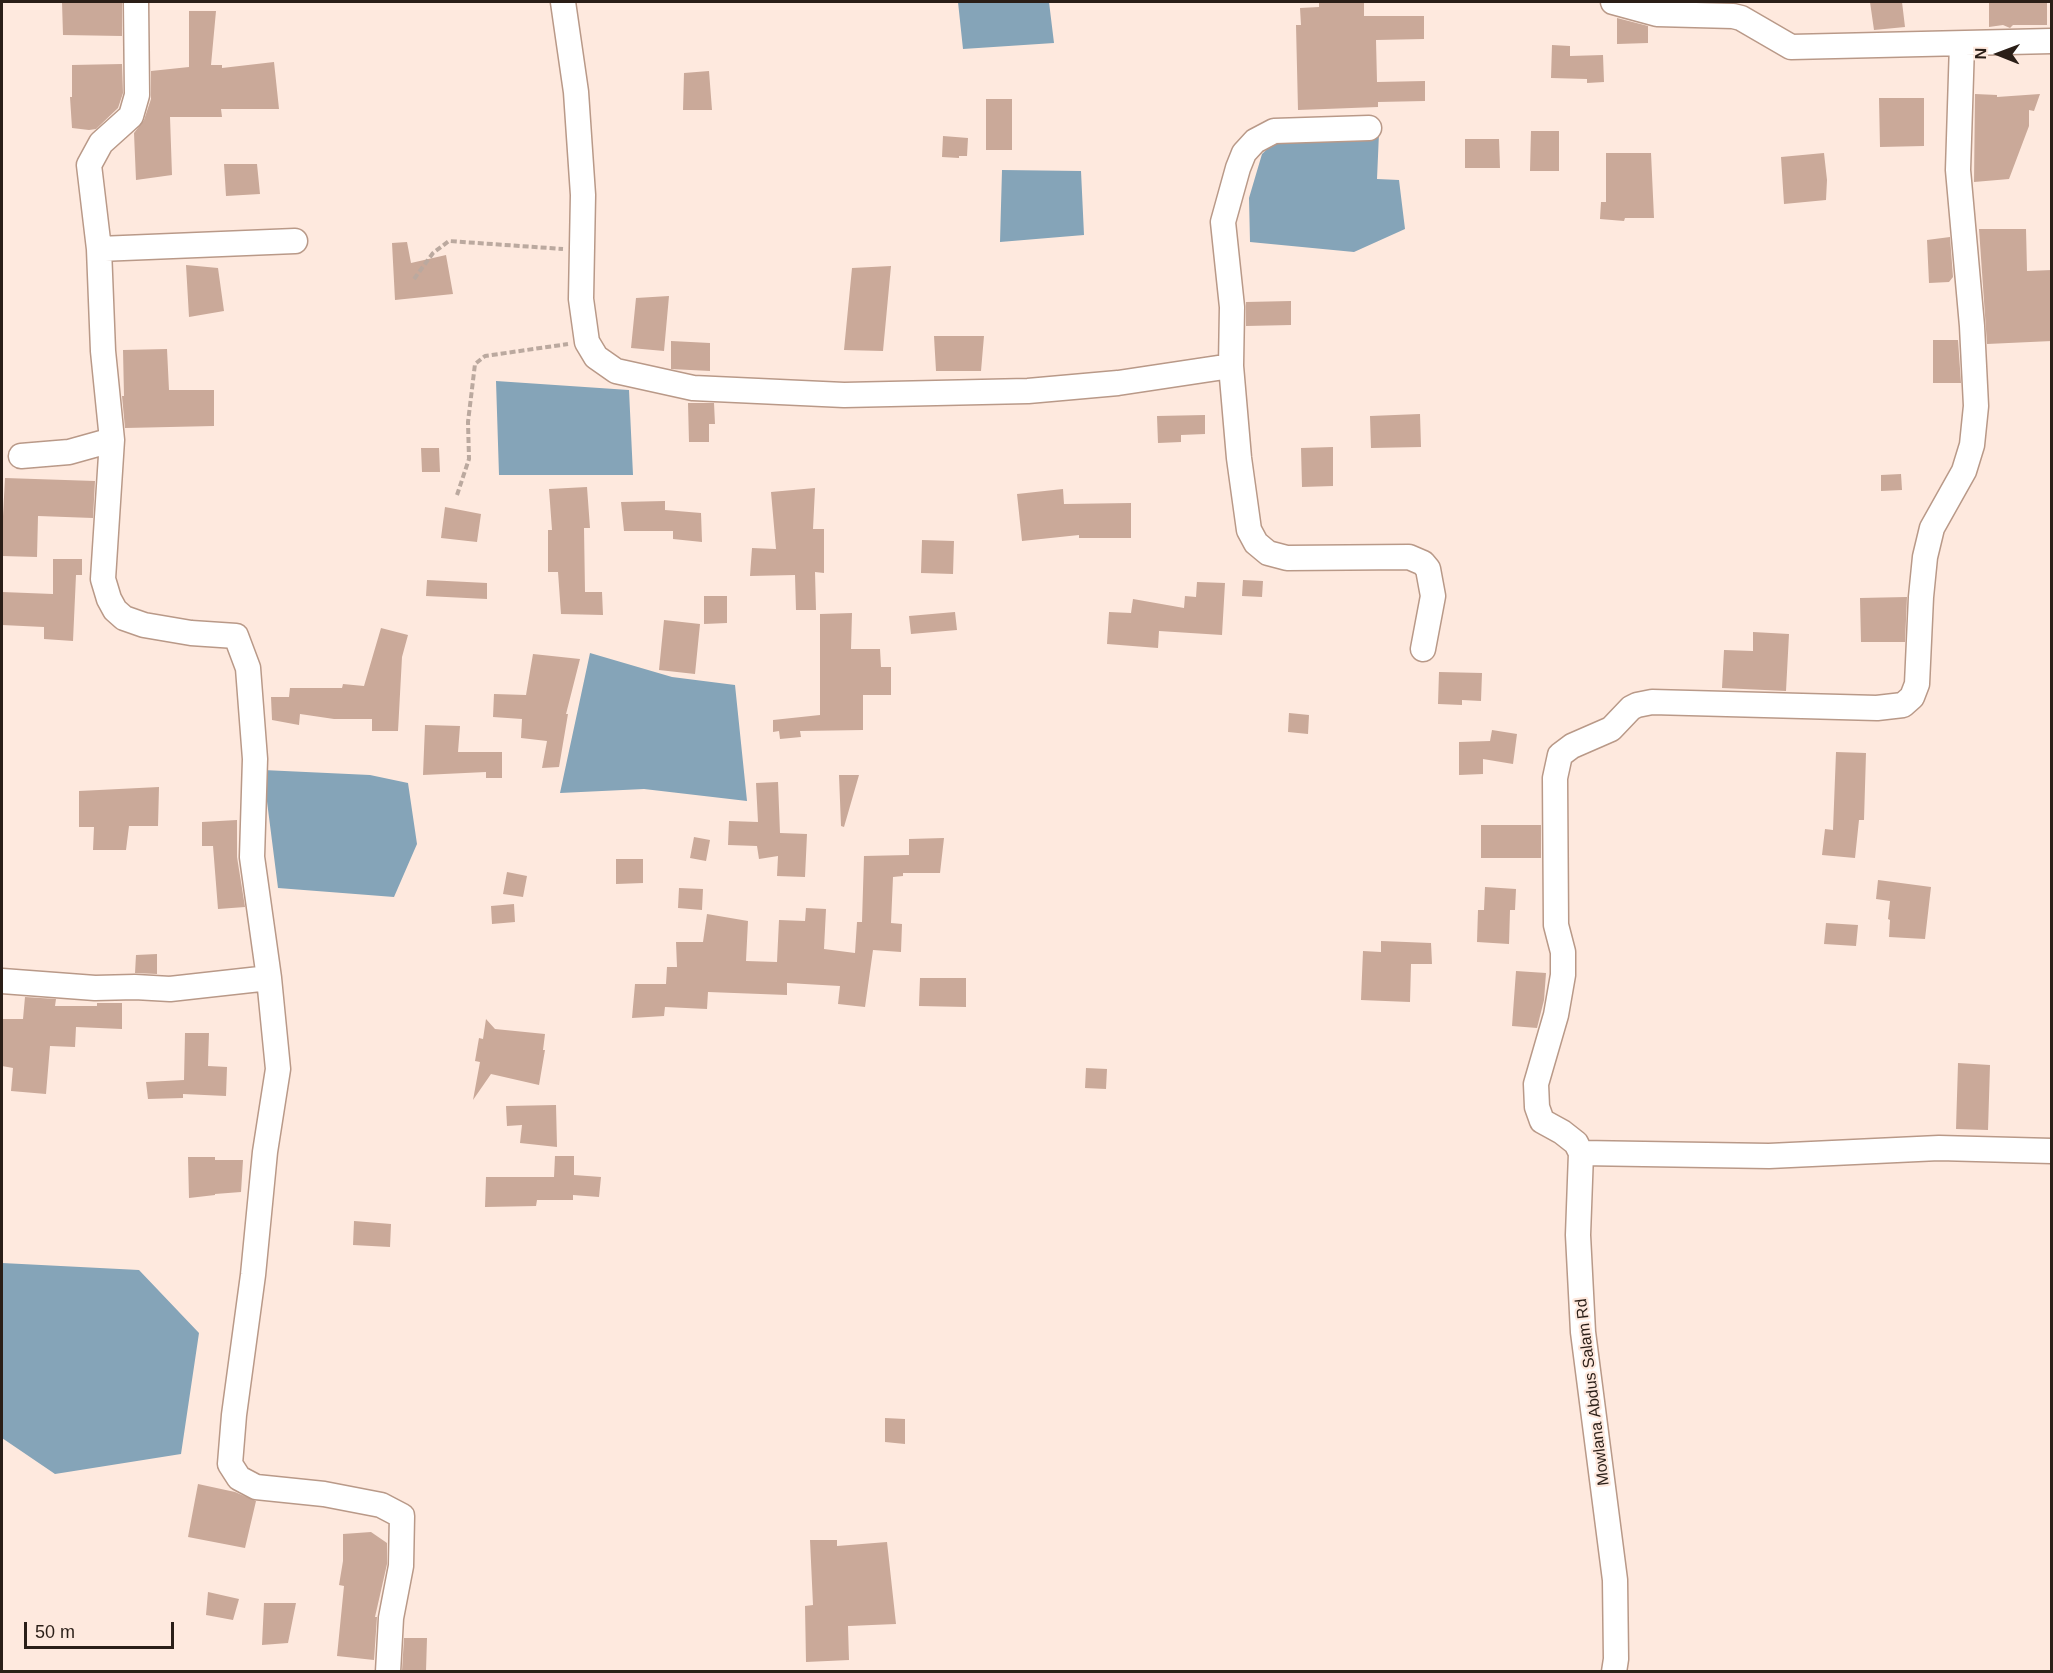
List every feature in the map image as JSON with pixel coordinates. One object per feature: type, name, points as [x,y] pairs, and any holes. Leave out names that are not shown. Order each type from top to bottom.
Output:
[{"type":"street","points":[[136,2],[136,95],[132,116],[101,143],[89,165],[99,249],[103,351],[112,440],[103,579],[115,610],[124,618],[144,625],[191,633],[236,636],[249,668],[255,759],[252,857],[269,978],[278,1069],[265,1152],[230,1464],[239,1478],[256,1487],[324,1494],[381,1505],[402,1516],[401,1566],[391,1618],[388,1671]]},
{"type":"street","points":[[563,2],[576,92],[583,195],[581,299],[587,342],[596,357],[616,371],[693,388],[844,395],[1028,392],[1118,383],[1231,366]]},
{"type":"street","points":[[1614,2],[1657,14],[1741,18],[1791,47],[2052,41]]},
{"type":"street","points":[[1962,44],[1958,170],[1972,326],[1976,406],[1972,445],[1964,471],[1932,528],[1925,557],[1917,684],[1912,697],[1903,705],[1877,708],[1652,702],[1637,705],[1611,729],[1572,746],[1560,754],[1556,778],[1556,925],[1563,952],[1563,975],[1556,1015],[1536,1084],[1537,1107],[1542,1121],[1576,1143],[1581,1153],[1769,1156],[1939,1148],[2052,1151]]},
{"type":"street","points":[[1369,128],[1274,131],[1255,141],[1244,153],[1238,168],[1223,222],[1232,307],[1231,366],[1242,479],[1249,530],[1256,543],[1268,553],[1287,558],[1409,556],[1423,563],[1428,569],[1433,596],[1423,649]]},
{"type":"street","points":[[99,249],[296,241]]},
{"type":"street","points":[[21,456],[69,452],[112,440]]},
{"type":"street","points":[[2,981],[95,988],[170,989],[269,978]]},
{"type":"street","name":"Mowlana Abdus Salam Rd","points":[[1581,1153],[1578,1235],[1583,1332],[1615,1580],[1616,1659],[1614,1671]]},
{"type":"path","points":[[414,279],[433,253],[449,241],[582,250]]},
{"type":"path","points":[[457,495],[468,459],[468,422],[475,364],[485,356],[587,342]]},
{"type":"water","points":[[958,2],[1049,2],[1054,43],[963,49]]},
{"type":"water","points":[[1379,133],[1377,179],[1399,180],[1405,229],[1354,252],[1250,242],[1249,198],[1262,154],[1280,137]]},
{"type":"water","points":[[1002,170],[1081,171],[1084,235],[1000,242]]},
{"type":"water","points":[[496,381],[629,390],[633,475],[499,475]]},
{"type":"water","points":[[590,653],[672,677],[735,685],[747,801],[644,789],[560,793]]},
{"type":"water","points":[[263,770],[370,775],[408,783],[417,844],[394,897],[278,888]]},
{"type":"water","points":[[2,1263],[139,1270],[199,1333],[181,1454],[55,1474],[2,1438]]},
{"type":"building","points":[[62,2],[122,2],[122,36],[63,35]]},
{"type":"building","points":[[1319,2],[1364,2],[1364,16],[1424,16],[1424,39],[1376,40],[1377,82],[1425,81],[1425,101],[1378,102],[1378,107],[1298,110],[1296,25],[1301,25],[1300,8],[1319,7]]},
{"type":"building","points":[[1870,2],[1902,2],[1905,27],[1874,30]]},
{"type":"building","points":[[1989,2],[2047,2],[2047,25],[1989,27]]},
{"type":"building","points":[[189,11],[216,11],[211,65],[222,65],[222,68],[274,62],[279,109],[221,109],[222,117],[170,117],[172,175],[136,180],[134,133],[144,120],[151,99],[151,71],[189,67]]},
{"type":"building","points":[[1617,18],[1648,26],[1648,43],[1617,44]]},
{"type":"building","points":[[1552,45],[1570,46],[1570,56],[1603,55],[1604,82],[1587,83],[1587,79],[1551,78]]},
{"type":"building","points":[[122,64],[123,93],[118,108],[96,129],[72,128],[70,97],[72,97],[72,65]]},
{"type":"building","points":[[709,71],[712,110],[683,110],[684,73]]},
{"type":"building","points":[[1975,94],[1997,95],[1997,97],[2040,94],[2034,111],[2029,110],[2029,126],[2009,179],[1974,182]]},
{"type":"building","points":[[1879,98],[1924,98],[1924,146],[1880,147]]},
{"type":"building","points":[[986,99],[1012,99],[1012,150],[986,150]]},
{"type":"building","points":[[1531,131],[1559,131],[1559,171],[1530,171]]},
{"type":"building","points":[[943,136],[968,138],[967,156],[942,157]]},
{"type":"building","points":[[1465,139],[1499,139],[1500,168],[1465,168]]},
{"type":"building","points":[[1606,153],[1651,153],[1654,218],[1625,218],[1624,221],[1600,219],[1601,202],[1606,202]]},
{"type":"building","points":[[1824,153],[1827,180],[1826,200],[1784,204],[1781,157]]},
{"type":"building","points":[[224,164],[257,164],[260,194],[226,196]]},
{"type":"building","points":[[1979,229],[2026,229],[2027,271],[2052,270],[2052,341],[1987,344]]},
{"type":"building","points":[[1950,237],[1953,277],[1949,282],[1929,283],[1927,240]]},
{"type":"building","points":[[407,242],[411,263],[446,255],[453,294],[395,300],[392,243]]},
{"type":"building","points":[[186,265],[218,268],[224,311],[189,317]]},
{"type":"building","points":[[891,266],[883,351],[844,350],[852,268]]},
{"type":"building","points":[[669,296],[664,351],[631,348],[636,298]]},
{"type":"building","points":[[1291,301],[1291,325],[1246,326],[1246,302]]},
{"type":"building","points":[[934,336],[984,336],[981,371],[936,371]]},
{"type":"building","points":[[1933,340],[1958,340],[1961,383],[1933,383]]},
{"type":"building","points":[[671,341],[710,343],[710,371],[671,369]]},
{"type":"building","points":[[167,349],[169,390],[214,390],[214,426],[125,428],[122,396],[124,396],[123,350]]},
{"type":"building","points":[[688,403],[714,403],[715,424],[709,424],[709,442],[689,442]]},
{"type":"building","points":[[1420,414],[1421,447],[1371,448],[1370,416]]},
{"type":"building","points":[[1205,415],[1205,434],[1181,435],[1181,442],[1158,443],[1157,416]]},
{"type":"building","points":[[1333,447],[1333,486],[1302,487],[1301,448]]},
{"type":"building","points":[[421,448],[439,448],[440,472],[422,472]]},
{"type":"building","points":[[1901,474],[1902,490],[1881,491],[1881,475]]},
{"type":"building","points":[[5,478],[95,481],[93,518],[38,516],[37,557],[2,556]]},
{"type":"building","points":[[587,487],[590,528],[584,528],[585,592],[602,592],[603,615],[561,614],[558,572],[548,572],[548,530],[552,530],[549,489]]},
{"type":"building","points":[[815,488],[813,529],[824,529],[824,573],[815,572],[816,610],[796,610],[795,575],[750,576],[752,548],[776,549],[771,492]]},
{"type":"building","points":[[1063,489],[1064,504],[1131,503],[1131,538],[1079,538],[1079,535],[1022,541],[1017,494]]},
{"type":"building","points":[[665,501],[665,510],[701,513],[702,542],[673,539],[673,531],[624,531],[621,502]]},
{"type":"building","points":[[445,507],[481,514],[477,542],[441,538]]},
{"type":"building","points":[[922,540],[954,541],[953,574],[921,573]]},
{"type":"building","points":[[53,559],[82,559],[82,575],[76,575],[73,641],[44,639],[44,627],[2,625],[2,592],[53,594]]},
{"type":"building","points":[[427,580],[487,583],[487,599],[426,596]]},
{"type":"building","points":[[1243,580],[1263,581],[1262,597],[1242,596]]},
{"type":"building","points":[[1197,582],[1225,583],[1222,635],[1159,631],[1158,648],[1107,644],[1109,612],[1131,613],[1133,599],[1184,608],[1185,596],[1196,597]]},
{"type":"building","points":[[704,596],[727,596],[727,623],[704,624]]},
{"type":"building","points":[[1907,597],[1905,642],[1861,642],[1860,598]]},
{"type":"building","points":[[955,612],[957,630],[911,634],[909,616]]},
{"type":"building","points":[[852,613],[851,649],[880,649],[881,667],[891,667],[891,695],[863,695],[863,730],[800,731],[801,737],[780,739],[779,731],[773,732],[773,720],[820,715],[820,614]]},
{"type":"building","points":[[664,620],[700,624],[695,674],[659,670]]},
{"type":"building","points":[[381,628],[408,635],[402,657],[398,731],[372,731],[372,719],[334,719],[300,714],[299,725],[272,720],[271,697],[289,697],[290,688],[342,688],[343,684],[364,686]]},
{"type":"building","points":[[1753,632],[1789,634],[1786,691],[1722,688],[1724,650],[1753,651]]},
{"type":"building","points":[[533,654],[580,659],[566,714],[568,714],[559,767],[542,768],[547,741],[521,738],[522,719],[493,717],[494,694],[526,695]]},
{"type":"building","points":[[1439,672],[1482,673],[1481,701],[1462,700],[1462,705],[1438,704]]},
{"type":"building","points":[[1289,713],[1309,715],[1308,734],[1288,732]]},
{"type":"building","points":[[425,725],[460,726],[458,752],[502,752],[502,778],[486,778],[486,772],[423,775]]},
{"type":"building","points":[[1492,730],[1517,734],[1513,764],[1483,759],[1483,774],[1459,775],[1459,742],[1490,741]]},
{"type":"building","points":[[1836,752],[1866,753],[1864,820],[1859,820],[1855,858],[1822,855],[1825,829],[1833,830]]},
{"type":"building","points":[[839,775],[859,775],[844,827],[841,826]]},
{"type":"building","points":[[778,782],[780,833],[807,834],[805,877],[777,876],[778,856],[759,859],[757,846],[728,845],[729,821],[758,822],[756,783]]},
{"type":"building","points":[[159,787],[158,826],[129,826],[126,850],[93,850],[94,827],[79,827],[79,791]]},
{"type":"building","points":[[237,820],[237,857],[245,907],[218,909],[213,846],[202,846],[202,822]]},
{"type":"building","points":[[1481,825],[1541,825],[1541,858],[1481,858]]},
{"type":"building","points":[[694,837],[710,840],[706,861],[690,858]]},
{"type":"building","points":[[944,838],[940,873],[903,873],[903,876],[893,877],[891,923],[902,924],[901,952],[873,950],[865,1007],[838,1004],[840,986],[787,983],[787,995],[708,992],[707,1009],[665,1007],[664,1016],[632,1018],[635,984],[666,984],[667,967],[677,967],[676,942],[703,942],[707,914],[748,921],[746,961],[777,962],[779,920],[805,921],[806,908],[826,909],[824,949],[855,953],[857,922],[862,922],[864,856],[909,855],[909,839]]},
{"type":"building","points":[[616,859],[643,859],[643,883],[616,884]]},
{"type":"building","points":[[507,872],[527,876],[523,897],[503,894]]},
{"type":"building","points":[[1878,880],[1931,887],[1925,939],[1889,937],[1890,901],[1876,899]]},
{"type":"building","points":[[1485,887],[1516,889],[1515,910],[1510,910],[1509,944],[1477,942],[1478,910],[1484,910]]},
{"type":"building","points":[[679,888],[703,889],[702,910],[678,908]]},
{"type":"building","points":[[514,904],[515,922],[492,924],[491,906]]},
{"type":"building","points":[[1826,923],[1858,925],[1856,946],[1824,944]]},
{"type":"building","points":[[1381,941],[1431,943],[1432,964],[1411,964],[1410,1002],[1361,1000],[1363,951],[1381,952]]},
{"type":"building","points":[[157,954],[157,974],[135,973],[136,955]]},
{"type":"building","points":[[1516,971],[1546,973],[1544,1000],[1537,1028],[1512,1026]]},
{"type":"building","points":[[920,978],[966,978],[966,1007],[919,1006]]},
{"type":"building","points":[[25,997],[56,999],[55,1006],[97,1006],[97,1003],[122,1003],[122,1029],[76,1027],[75,1047],[50,1046],[46,1094],[11,1091],[13,1068],[2,1066],[2,1019],[23,1019]]},
{"type":"building","points":[[486,1019],[495,1029],[545,1034],[543,1050],[545,1050],[539,1085],[491,1074],[473,1100],[480,1062],[475,1061],[479,1038],[483,1039]]},
{"type":"building","points":[[185,1033],[209,1033],[208,1066],[227,1067],[226,1096],[183,1094],[183,1098],[148,1099],[146,1082],[184,1080]]},
{"type":"building","points":[[1958,1063],[1990,1065],[1988,1130],[1956,1129]]},
{"type":"building","points":[[1086,1068],[1107,1069],[1106,1089],[1085,1088]]},
{"type":"building","points":[[556,1105],[557,1147],[520,1143],[522,1125],[507,1126],[506,1106]]},
{"type":"building","points":[[555,1156],[574,1156],[574,1175],[601,1177],[599,1197],[573,1195],[573,1200],[537,1200],[536,1206],[485,1207],[486,1177],[554,1177]]},
{"type":"building","points":[[188,1157],[243,1160],[241,1192],[189,1198]]},
{"type":"building","points":[[354,1221],[391,1224],[390,1247],[353,1245]]},
{"type":"building","points":[[885,1418],[905,1419],[905,1444],[885,1442]]},
{"type":"building","points":[[198,1484],[235,1492],[256,1501],[245,1548],[188,1537]]},
{"type":"building","points":[[371,1532],[387,1543],[387,1564],[375,1617],[377,1617],[374,1660],[337,1656],[344,1586],[339,1585],[343,1561],[343,1534]]},
{"type":"building","points":[[810,1540],[837,1540],[837,1546],[887,1542],[896,1624],[848,1626],[849,1660],[806,1662],[805,1606],[813,1605]]},
{"type":"building","points":[[208,1592],[239,1599],[233,1620],[206,1615]]},
{"type":"building","points":[[264,1603],[296,1603],[288,1643],[262,1645]]},
{"type":"building","points":[[404,1638],[427,1638],[426,1671],[402,1671]]}]
